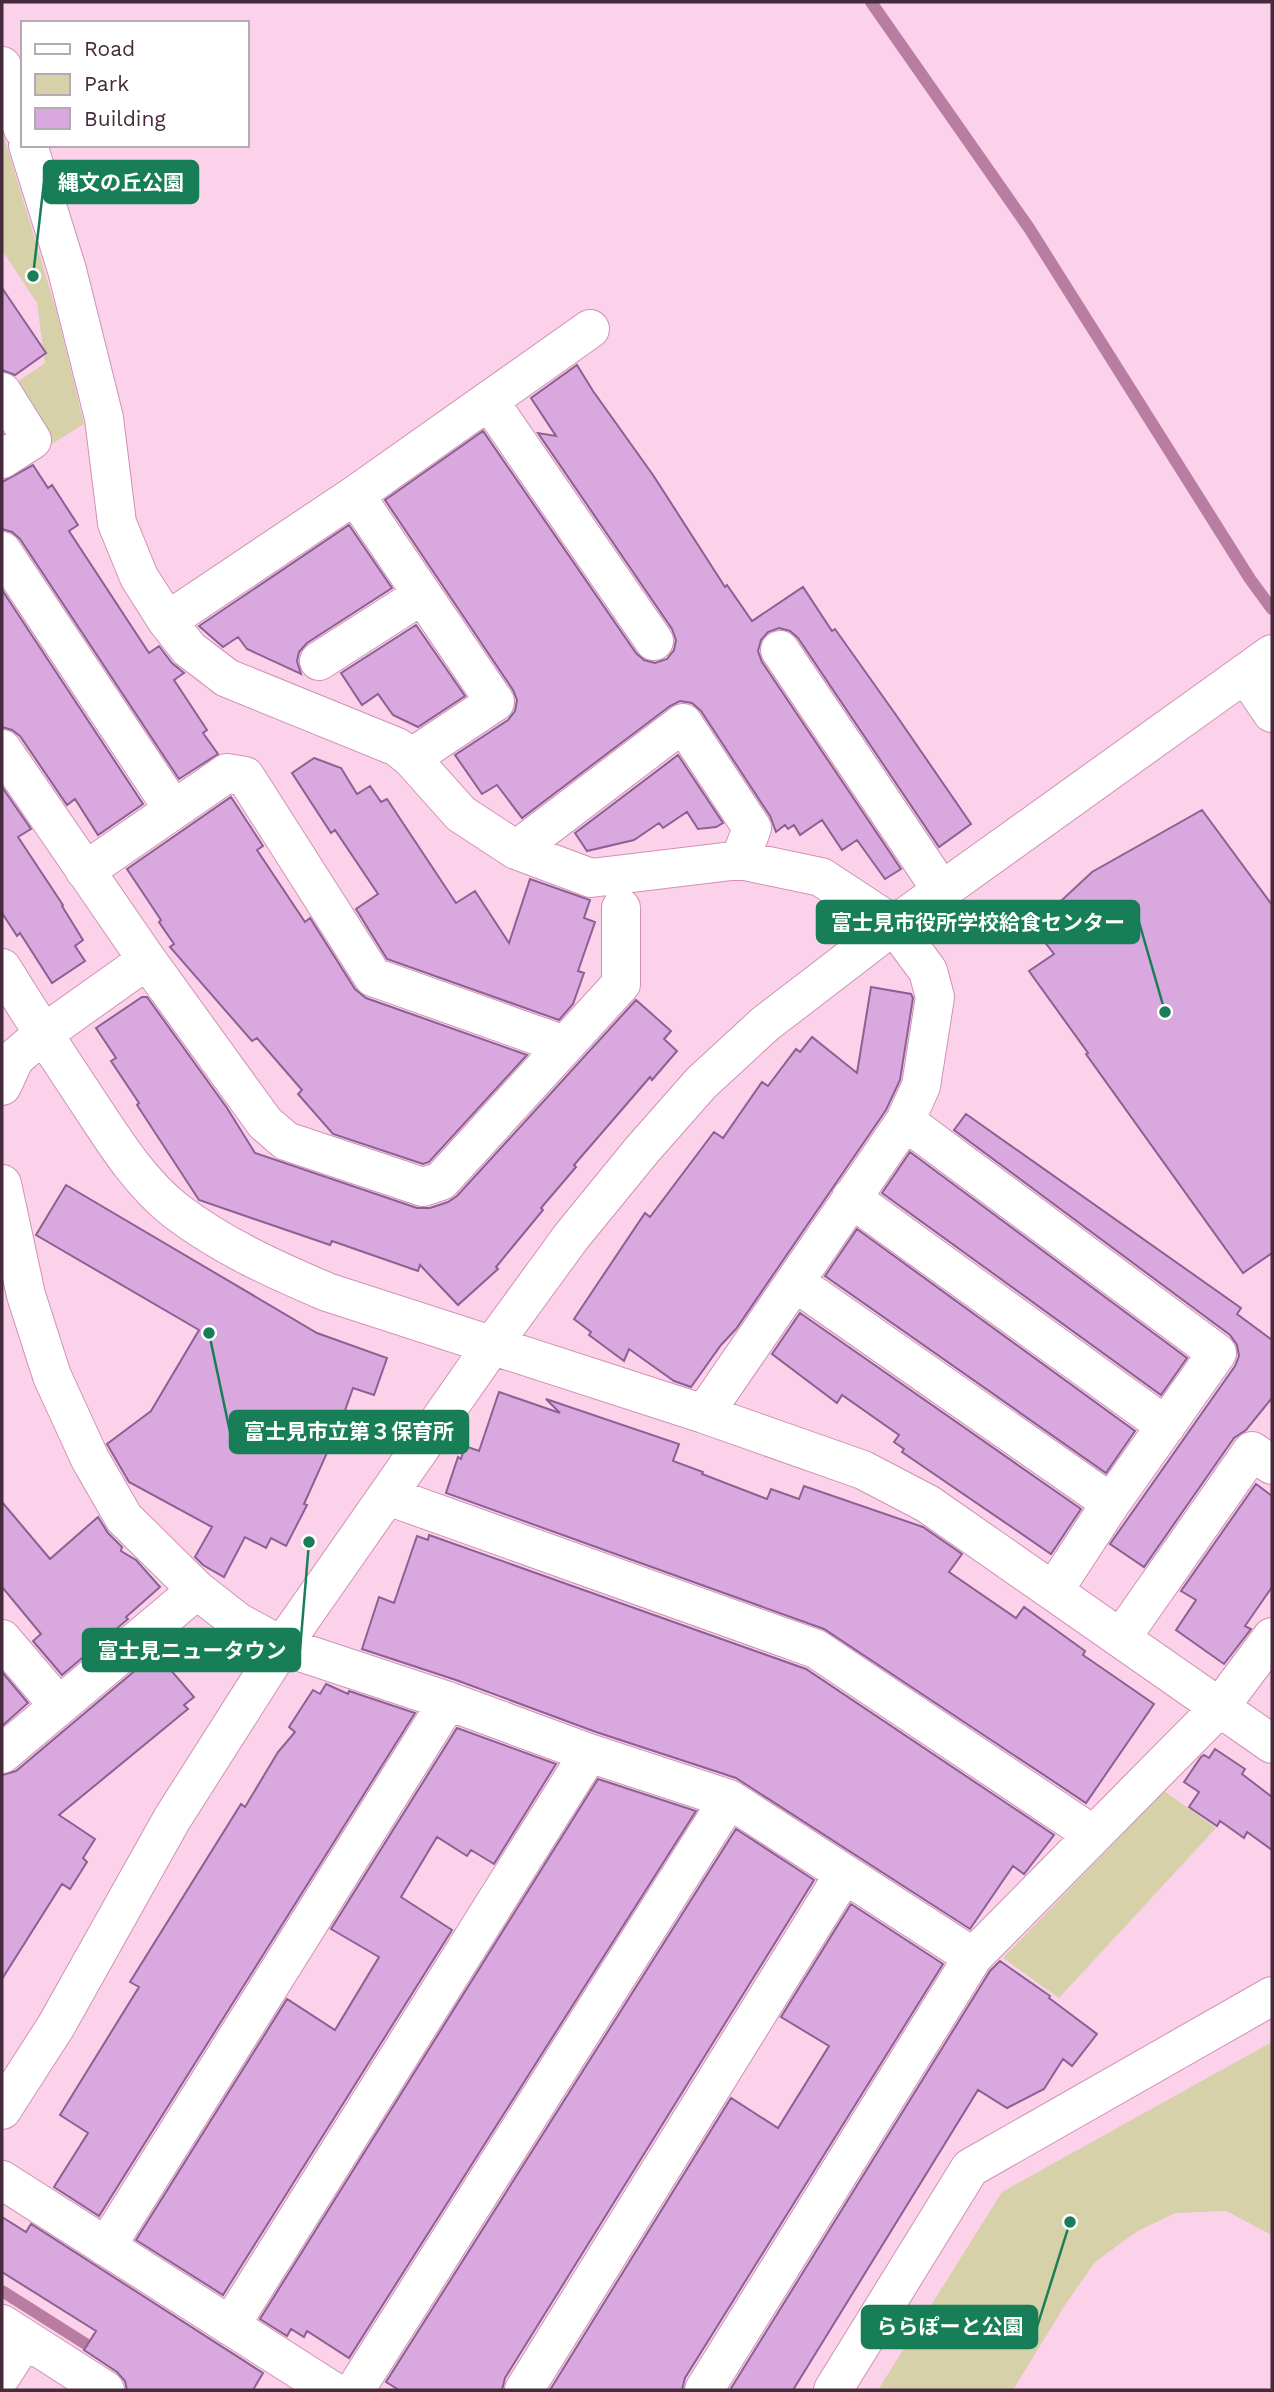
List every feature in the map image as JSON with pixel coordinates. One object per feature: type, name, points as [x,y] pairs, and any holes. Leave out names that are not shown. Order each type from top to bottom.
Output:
[{"type":"street","points":[[2,66],[21,123]]},
{"type":"street","points":[[29,147],[67,270],[104,418],[117,523],[139,577],[189,649],[227,678],[397,747],[411,758],[461,814],[516,850],[591,878],[740,860],[821,877],[894,925],[928,971],[935,997],[921,1086],[905,1121],[704,1414]]},
{"type":"street","points":[[167,621],[355,495],[590,329]]},
{"type":"street","points":[[2,393],[32,440],[2,459]]},
{"type":"street","points":[[489,401],[654,641]]},
{"type":"street","points":[[355,495],[495,702],[411,758]]},
{"type":"street","points":[[2,551],[173,809]]},
{"type":"street","points":[[319,661],[422,595]]},
{"type":"street","points":[[780,650],[942,891]]},
{"type":"street","points":[[2,2110],[56,2026],[172,1819],[282,1646],[571,1237],[701,1083],[765,1024],[894,925],[1262,661],[1272,713]]},
{"type":"street","points":[[516,850],[683,723],[752,828],[740,860]]},
{"type":"street","points":[[2,749],[147,960],[265,1123],[286,1141],[423,1187],[441,1181],[621,984],[621,908]]},
{"type":"street","points":[[85,871],[227,773],[245,776],[373,977],[564,1045]]},
{"type":"street","points":[[2,1086],[15,1058],[43,1034],[147,960]]},
{"type":"street","points":[[2,968],[109,1134],[140,1175],[175,1210],[219,1239],[271,1268],[327,1292],[704,1414],[863,1470],[928,1504],[1272,1744]]},
{"type":"street","points":[[905,1121],[1217,1353],[1111,1503],[1054,1590]]},
{"type":"street","points":[[2,1184],[26,1295],[52,1376],[90,1459],[124,1518],[197,1590],[239,1622],[282,1646],[448,1700],[589,1753],[729,1799],[973,1956]]},
{"type":"street","points":[[851,1198],[1166,1426]]},
{"type":"street","points":[[796,1283],[1111,1503]]},
{"type":"street","points":[[1121,1638],[1252,1451],[1272,1465]]},
{"type":"street","points":[[388,1496],[816,1649],[1092,1834]]},
{"type":"street","points":[[2,1754],[197,1590]]},
{"type":"street","points":[[704,2390],[973,1956],[1219,1708],[1272,1637]]},
{"type":"street","points":[[2,1639],[59,1706]]},
{"type":"street","points":[[106,2246],[448,1700]]},
{"type":"street","points":[[230,2326],[589,1753]]},
{"type":"street","points":[[355,2390],[729,1799]]},
{"type":"street","points":[[524,2390],[844,1874]]},
{"type":"street","points":[[833,2390],[970,2168],[1272,1996]]},
{"type":"street","points":[[2,2180],[331,2390]]},
{"type":"street","points":[[2,2375],[13,2332],[105,2390]]},
{"type":"green space","points":[[2,130],[57,313],[84,424],[50,445],[13,385],[45,363],[37,303],[2,250]]},
{"type":"green space","points":[[1164,1791],[1216,1828],[1059,1998],[1003,1958]]},
{"type":"green space","points":[[1272,2042],[1272,2235],[1226,2211],[1175,2213],[1136,2232],[1095,2262],[1013,2390],[878,2390],[1002,2192]]},
{"type":"building","points":[[2,288],[46,353],[15,375],[2,370]]},
{"type":"building","points":[[577,365],[653,475],[725,587],[727,585],[752,621],[803,587],[971,824],[939,847],[798,638],[790,631],[779,628],[768,632],[761,640],[758,651],[762,662],[901,869],[885,879],[857,840],[842,850],[822,820],[800,835],[794,825],[788,829],[785,825],[776,832],[770,816],[701,711],[692,703],[680,701],[670,706],[522,818],[497,785],[482,794],[455,755],[508,720],[515,711],[517,700],[513,690],[385,500],[483,431],[636,653],[644,660],[655,663],[667,659],[674,650],[676,640],[672,629],[538,433],[556,436],[531,398]]},
{"type":"building","points":[[33,465],[48,488],[52,485],[78,525],[69,531],[149,653],[159,646],[184,673],[174,680],[207,730],[203,733],[218,754],[179,779],[20,539],[12,532],[2,529],[2,482]]},
{"type":"building","points":[[349,525],[392,588],[307,643],[299,652],[297,661],[301,674],[247,649],[238,637],[223,647],[199,626]]},
{"type":"building","points":[[2,590],[143,804],[98,835],[75,799],[67,805],[20,736],[2,727]]},
{"type":"building","points":[[416,625],[465,696],[418,727],[393,715],[378,694],[362,705],[341,673]]},
{"type":"building","points":[[678,755],[723,823],[716,827],[698,829],[687,812],[663,828],[659,823],[634,840],[587,851],[575,833]]},
{"type":"building","points":[[314,758],[341,768],[357,794],[370,786],[381,802],[387,799],[456,903],[475,891],[509,943],[530,879],[590,900],[584,918],[595,922],[578,971],[584,973],[573,1004],[559,1020],[387,959],[356,909],[378,894],[335,830],[331,833],[292,773]]},
{"type":"building","points":[[2,787],[31,829],[18,837],[83,940],[75,946],[85,961],[52,983],[20,933],[17,936],[2,913]]},
{"type":"building","points":[[231,797],[263,846],[257,850],[305,922],[310,918],[355,989],[366,998],[527,1055],[429,1162],[423,1164],[333,1134],[298,1094],[302,1090],[257,1038],[252,1041],[170,947],[174,944],[159,922],[161,920],[127,869]]},
{"type":"building","points":[[1202,810],[1272,905],[1272,1253],[1243,1273],[1029,971],[1054,954],[1033,927],[1092,872]]},
{"type":"building","points":[[871,987],[911,994],[913,998],[900,1080],[886,1110],[736,1329],[691,1387],[674,1381],[629,1349],[624,1361],[589,1335],[591,1332],[574,1319],[645,1213],[650,1217],[714,1132],[723,1138],[762,1082],[768,1086],[796,1049],[800,1052],[812,1037],[857,1073]]},
{"type":"building","points":[[142,997],[147,997],[227,1108],[255,1153],[417,1208],[430,1208],[457,1196],[636,1000],[671,1031],[664,1039],[677,1051],[652,1080],[650,1077],[574,1165],[576,1167],[496,1267],[498,1269],[458,1305],[420,1265],[418,1271],[332,1241],[330,1245],[199,1200],[137,1105],[139,1103],[111,1061],[116,1058],[96,1028]]},
{"type":"building","points":[[966,1114],[1241,1308],[1237,1314],[1272,1340],[1272,1398],[1246,1430],[1234,1438],[1144,1567],[1110,1544],[1235,1366],[1239,1356],[1237,1345],[1230,1335],[954,1130]]},
{"type":"building","points":[[910,1152],[1187,1358],[1161,1395],[882,1193]]},
{"type":"building","points":[[66,1185],[317,1333],[387,1358],[374,1395],[353,1388],[332,1447],[330,1446],[304,1504],[307,1505],[286,1546],[271,1538],[266,1548],[245,1537],[224,1577],[195,1557],[212,1527],[129,1482],[107,1444],[151,1411],[199,1330],[36,1235]]},
{"type":"building","points":[[857,1229],[1135,1431],[1106,1473],[825,1276]]},
{"type":"building","points":[[800,1313],[1081,1509],[1051,1554],[902,1452],[904,1449],[894,1442],[899,1435],[842,1395],[837,1403],[772,1354]]},
{"type":"building","points":[[499,1392],[560,1413],[546,1399],[679,1444],[673,1461],[767,1499],[771,1489],[799,1499],[804,1486],[923,1527],[962,1554],[949,1572],[1016,1618],[1024,1607],[1085,1651],[1083,1655],[1154,1704],[1086,1803],[824,1629],[446,1493],[458,1457],[461,1459],[465,1446],[479,1451]]},
{"type":"building","points":[[1256,1484],[1272,1496],[1272,1587],[1245,1626],[1251,1629],[1224,1664],[1176,1630],[1196,1600],[1181,1591]]},
{"type":"building","points":[[2,1502],[50,1559],[98,1517],[108,1533],[122,1547],[121,1551],[136,1560],[160,1587],[126,1617],[128,1619],[62,1675],[33,1641],[41,1634],[2,1587]]},
{"type":"building","points":[[429,1535],[806,1669],[1054,1835],[1024,1874],[1013,1866],[970,1929],[736,1778],[596,1732],[456,1680],[362,1649],[379,1597],[394,1603],[417,1536],[428,1540]]},
{"type":"building","points":[[156,1653],[194,1697],[184,1705],[188,1709],[59,1815],[95,1839],[83,1858],[87,1862],[70,1889],[62,1884],[2,1979],[2,1775],[16,1771]]},
{"type":"building","points":[[2,1672],[28,1703],[2,1726]]},
{"type":"building","points":[[326,1684],[348,1694],[349,1691],[415,1713],[99,2216],[54,2187],[88,2133],[60,2115],[139,1987],[130,1982],[241,1804],[245,1807],[278,1752],[295,1732],[289,1727],[313,1690],[320,1694]]},
{"type":"building","points":[[457,1728],[556,1764],[494,1864],[471,1850],[467,1856],[437,1837],[401,1897],[452,1930],[223,2295],[136,2240],[287,1999],[335,2030],[379,1957],[331,1929]]},
{"type":"building","points":[[1215,1749],[1245,1769],[1242,1774],[1272,1797],[1272,1850],[1247,1832],[1244,1838],[1220,1821],[1217,1826],[1189,1807],[1199,1792],[1184,1782],[1201,1757],[1204,1755],[1209,1758]]},
{"type":"building","points":[[598,1779],[696,1811],[349,2358],[307,2331],[304,2337],[291,2329],[287,2336],[260,2319]]},
{"type":"building","points":[[736,1829],[814,1880],[505,2378],[502,2390],[399,2390],[386,2382]]},
{"type":"building","points":[[851,1904],[943,1964],[685,2378],[682,2390],[550,2390],[731,2098],[778,2128],[829,2046],[781,2017]]},
{"type":"building","points":[[1000,1961],[1050,1996],[1049,1998],[1097,2034],[1072,2066],[1063,2059],[1044,2089],[1007,2108],[978,2090],[793,2390],[730,2390],[990,1971]]},
{"type":"building","points":[[2,2217],[26,2232],[31,2224],[263,2373],[253,2390],[127,2390],[125,2381],[117,2372],[84,2350],[96,2331],[2,2272]]},
{"type":"waterway","points":[[871,2],[1029,228],[1250,579],[1272,609]]},
{"type":"waterway","points":[[2,2291],[100,2353]]},
{"type":"place","name":"縄文の丘公園","points":[[33,276]]},
{"type":"place","name":"富士見市役所学校給食センター","points":[[1165,1012]]},
{"type":"place","name":"富士見市立第３保育所","points":[[209,1333]]},
{"type":"place","name":"富士見ニュータウン","points":[[309,1542]]},
{"type":"place","name":"ららぽーと公園","points":[[1070,2222]]}]
